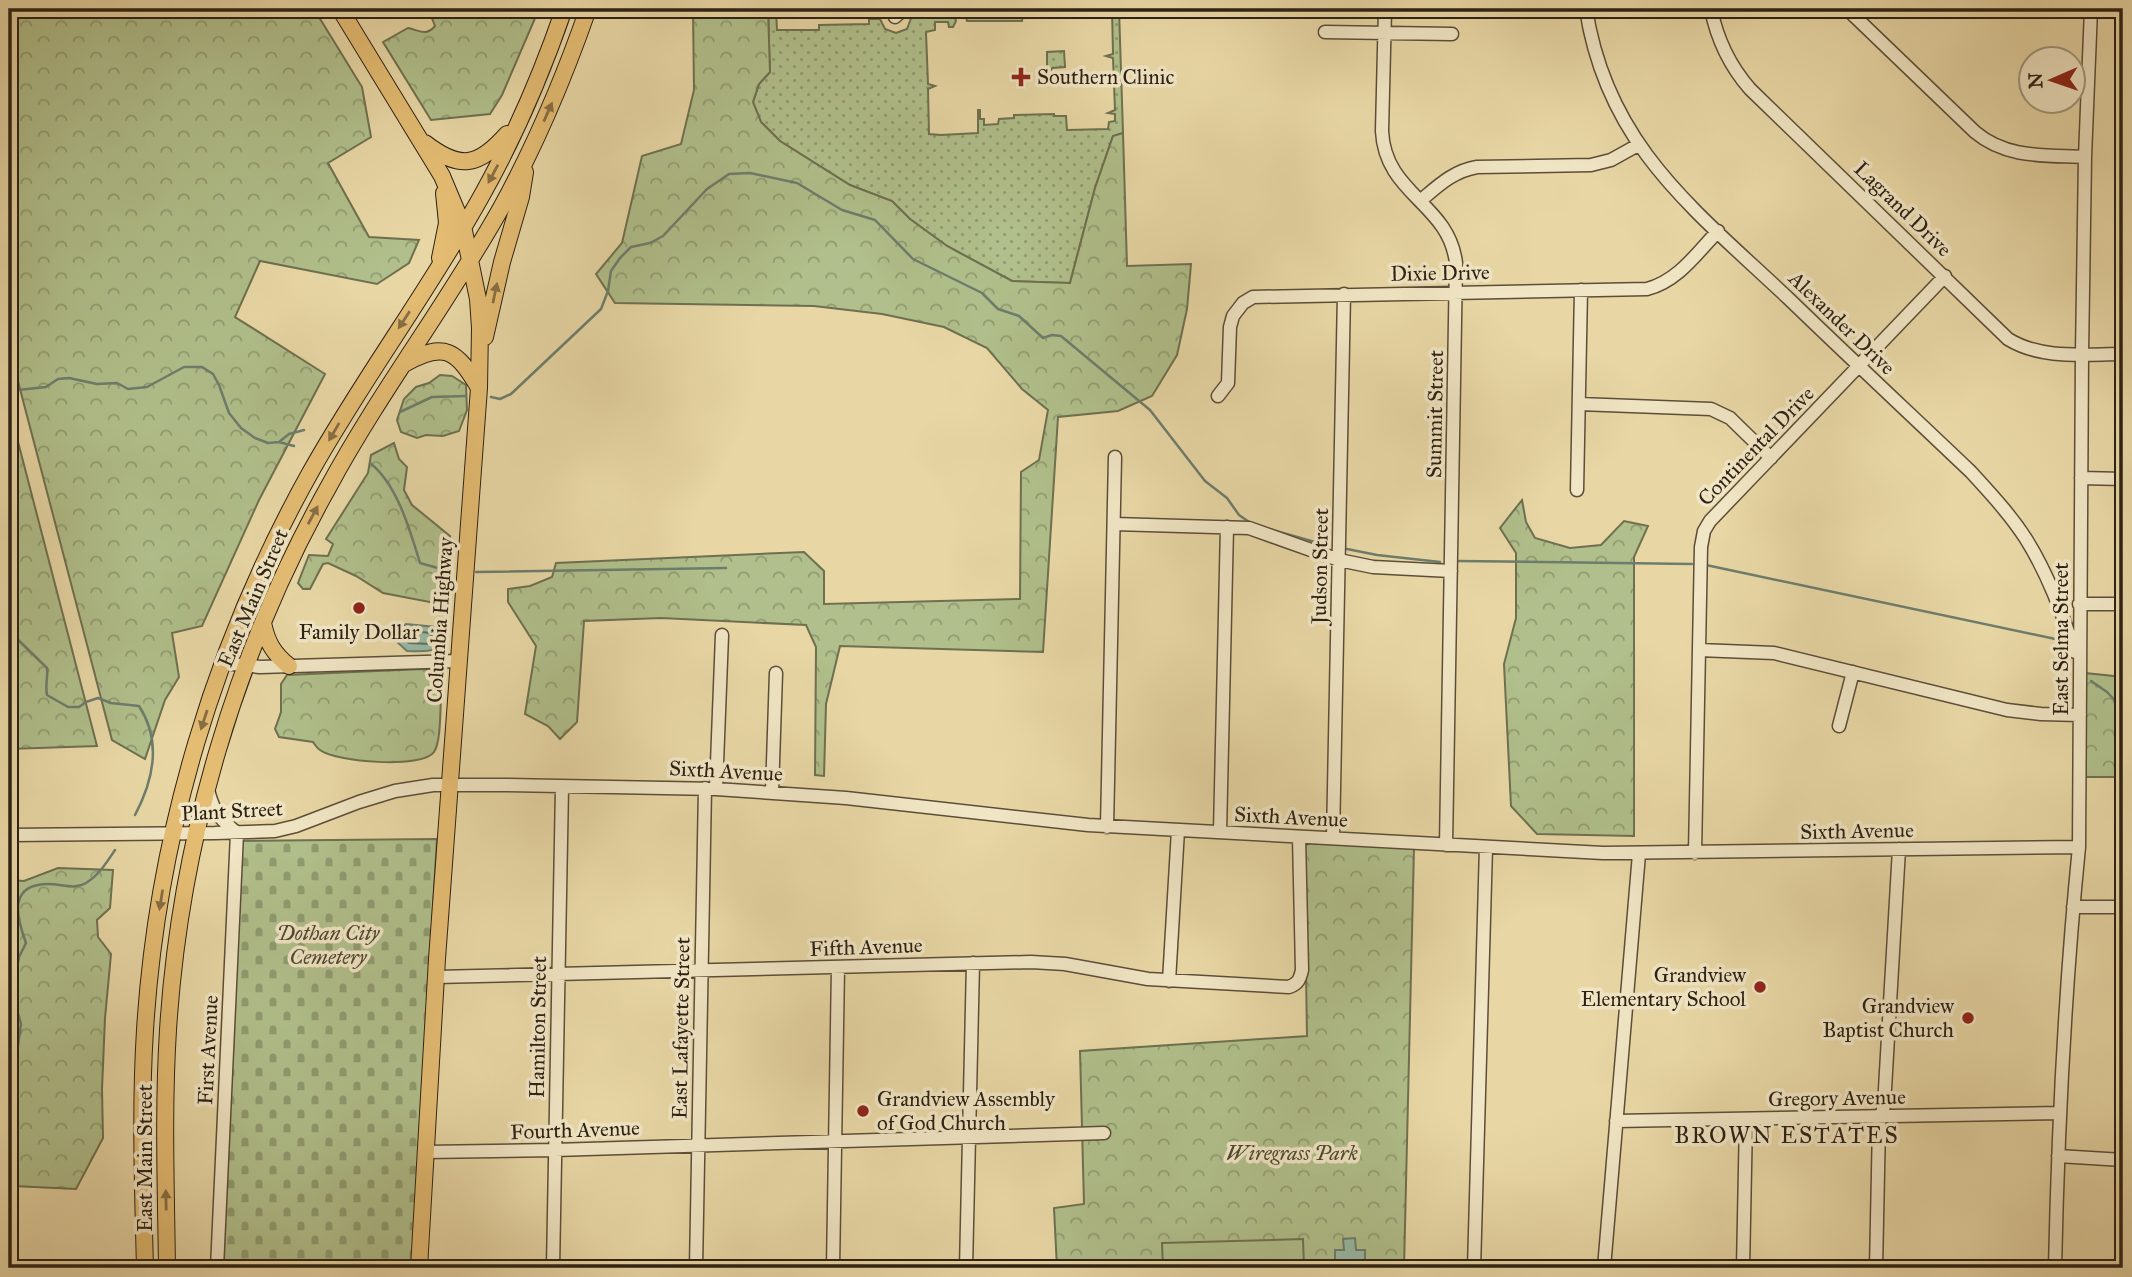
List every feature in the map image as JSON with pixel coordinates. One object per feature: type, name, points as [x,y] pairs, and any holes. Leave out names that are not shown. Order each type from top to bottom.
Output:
[{"type":"main road","name":"Columbia Highway","points":[[340,9],[442,176],[463,226],[478,299],[479,388],[436,977],[419,1268]]},
{"type":"main road","name":"East Main Street","points":[[145,1268],[142,1118],[145,1029],[155,937],[173,833],[199,734],[223,663],[257,580],[304,484],[348,408],[463,226],[501,159],[546,60],[564,9]]},
{"type":"main road","name":"East Main Street","points":[[167,1268],[165,1117],[168,1030],[176,951],[196,833],[232,705],[283,576],[329,484],[471,258],[528,156],[560,85],[586,9]]},
{"type":"main road","points":[[422,141],[449,158],[471,161],[493,150],[520,120]]},
{"type":"main road","points":[[480,360],[528,156]]},
{"type":"main road","points":[[438,267],[447,220],[442,176]]},
{"type":"main road","points":[[402,366],[425,353],[445,352],[465,365],[479,388]]},
{"type":"main road","points":[[263,622],[267,642],[289,666]]},
{"type":"street","name":"Summit Street","points":[[1385,9],[1382,131],[1384,150],[1396,176],[1440,222],[1453,246],[1457,263],[1446,845]]},
{"type":"street","name":"Alexander Drive","points":[[1586,9],[1606,83],[1638,145],[1663,177],[1970,472],[2013,521],[2046,577],[2079,663]]},
{"type":"street","name":"Lagrand Drive","points":[[1711,9],[1724,51],[1742,80],[2008,339],[2047,353],[2123,354]]},
{"type":"street","points":[[1847,9],[1975,132],[1990,143],[2017,153],[2085,157]]},
{"type":"street","name":"East Selma Street","points":[[2055,1268],[2059,1114],[2079,847],[2082,354],[2085,157],[2091,9]]},
{"type":"street","points":[[1325,32],[1452,34]]},
{"type":"street","points":[[1420,201],[1445,180],[1465,169],[1591,165],[1611,160],[1638,145]]},
{"type":"street","name":"Dixie Drive","points":[[1218,396],[1228,383],[1231,321],[1243,303],[1259,296],[1640,289],[1659,285],[1675,276],[1718,232]]},
{"type":"street","name":"Continental Drive","points":[[1695,853],[1701,542],[1704,531],[1710,521],[1945,276]]},
{"type":"street","points":[[1577,490],[1581,290]]},
{"type":"street","name":"Judson Street","points":[[1333,838],[1344,294]]},
{"type":"street","points":[[1579,404],[1711,409],[1730,418],[1771,458]]},
{"type":"street","points":[[1107,827],[1115,457]]},
{"type":"street","points":[[2081,478],[2123,479]]},
{"type":"street","points":[[1114,524],[1249,528],[1339,560],[1392,569],[1451,572]]},
{"type":"street","points":[[1220,832],[1227,527]]},
{"type":"street","points":[[2079,604],[2123,604]]},
{"type":"street","name":"East Lafayette Street","points":[[696,1268],[701,971],[722,635]]},
{"type":"street","points":[[1699,650],[1774,653],[2007,710],[2080,715]]},
{"type":"street","points":[[223,663],[246,667],[458,661]]},
{"type":"street","points":[[1839,726],[1853,672]]},
{"type":"street","points":[[772,792],[776,673]]},
{"type":"street","name":"Sixth Avenue","points":[[503,785],[711,788],[846,798],[1107,827],[1639,854],[2079,847]]},
{"type":"street","name":"Plant Street","points":[[9,835],[237,833],[287,829],[359,802],[419,786],[503,785]]},
{"type":"street","name":"Hamilton Street","points":[[553,1268],[562,787]]},
{"type":"street","points":[[207,790],[218,817],[237,833]]},
{"type":"street","points":[[1169,981],[1178,830]]},
{"type":"street","name":"First Avenue","points":[[217,1268],[237,833]]},
{"type":"street","name":"Fifth Avenue","points":[[436,977],[1018,962],[1065,964],[1169,981],[1289,987],[1296,985],[1302,970],[1299,837]]},
{"type":"street","points":[[1474,1268],[1486,847]]},
{"type":"street","points":[[1876,1268],[1879,1124],[1884,1106],[1899,849]]},
{"type":"street","points":[[1604,1268],[1639,854]]},
{"type":"street","points":[[2073,907],[2123,907]]},
{"type":"street","points":[[966,1268],[973,963]]},
{"type":"street","points":[[833,1268],[838,967]]},
{"type":"street","name":"Gregory Avenue","points":[[1616,1121],[2059,1114]]},
{"type":"street","points":[[1743,1268],[1746,1119]]},
{"type":"street","name":"Fourth Avenue","points":[[425,1152],[1104,1133]]},
{"type":"street","points":[[2058,1156],[2123,1160]]},
{"type":"green space","points":[[9,9],[314,9],[362,87],[371,137],[328,163],[369,237],[419,240],[409,263],[377,284],[260,261],[235,317],[325,374],[259,500],[202,626],[172,633],[179,677],[165,700],[145,759],[112,740],[9,347]]},
{"type":"green space","points":[[432,9],[539,9],[502,95],[490,114],[431,120],[383,42],[408,28],[422,32],[432,29],[435,26],[431,16]]},
{"type":"green space","points":[[693,9],[768,9],[770,72],[759,84],[753,102],[761,122],[780,141],[850,185],[892,201],[910,219],[947,246],[1012,281],[1070,283],[1095,188],[1113,136],[1123,133],[1127,266],[1191,264],[1187,309],[1177,355],[1152,396],[1118,411],[1058,417],[1043,652],[840,646],[826,704],[824,776],[815,775],[816,647],[806,625],[661,618],[584,621],[577,722],[560,739],[548,726],[525,714],[536,646],[508,602],[508,589],[530,586],[552,577],[556,563],[804,552],[824,571],[824,604],[1020,599],[1021,472],[1039,460],[1048,410],[1022,389],[987,348],[944,327],[882,314],[814,306],[615,303],[596,274],[622,243],[642,156],[681,144],[694,90]]},
{"type":"green space","points":[[768,9],[776,9],[777,30],[819,30],[819,25],[869,24],[869,19],[880,19],[885,29],[896,33],[907,29],[913,13],[954,14],[956,21],[953,27],[949,27],[948,22],[935,22],[935,30],[926,32],[928,84],[935,86],[928,89],[929,134],[941,135],[978,133],[978,110],[980,119],[984,119],[984,125],[998,124],[999,119],[1014,118],[1014,115],[1054,114],[1066,116],[1067,130],[1108,129],[1109,122],[1115,121],[1115,114],[1108,113],[1115,110],[1113,58],[1106,56],[1113,54],[1112,9],[1119,9],[1123,133],[1113,136],[1095,188],[1070,283],[1012,281],[947,246],[910,219],[892,201],[850,185],[780,141],[761,122],[753,102],[759,84],[770,72]]},
{"type":"green space","points":[[1072,9],[1072,18],[1069,18],[1068,13],[1023,14],[1022,21],[967,21],[969,11]]},
{"type":"green space","points":[[1064,51],[1065,67],[1047,70],[1047,52]]},
{"type":"green space","points":[[440,375],[452,376],[466,385],[467,410],[459,431],[443,436],[426,435],[417,438],[401,432],[397,420],[404,399],[416,387],[429,383]]},
{"type":"green space","points":[[9,407],[97,746],[9,749]]},
{"type":"green space","points":[[394,443],[399,459],[407,467],[404,490],[412,505],[450,536],[452,560],[445,600],[440,604],[383,593],[328,563],[323,564],[310,589],[303,589],[298,583],[309,555],[328,556],[333,544],[326,539],[368,473],[371,455]]},
{"type":"green space","points":[[1522,500],[1526,522],[1535,538],[1570,548],[1601,545],[1624,521],[1648,526],[1634,557],[1634,836],[1537,834],[1511,806],[1504,664],[1516,618],[1516,553],[1500,528]]},
{"type":"green space","points":[[422,669],[443,672],[439,737],[434,752],[427,757],[397,762],[343,758],[320,750],[313,742],[279,737],[275,729],[281,712],[281,684],[287,675]]},
{"type":"green space","points":[[2085,673],[2123,677],[2123,777],[2086,777]]},
{"type":"green space","name":"Dothan City Cemetery","points":[[437,839],[412,1268],[212,1268],[232,841]]},
{"type":"green space","name":"Wiregrass Park","points":[[1309,843],[1414,848],[1404,1268],[1057,1268],[1054,1208],[1084,1204],[1080,1051],[1307,1036],[1304,847]]},
{"type":"green space","points":[[58,868],[113,870],[110,908],[97,920],[98,937],[111,954],[105,1018],[103,1138],[76,1189],[13,1186],[9,1197],[9,880],[24,881]]},
{"type":"green space","points":[[1303,1239],[1304,1268],[1163,1268],[1162,1243]]},
{"type":"water","points":[[406,624],[436,627],[439,631],[440,646],[429,651],[407,651],[397,642],[399,631]]},
{"type":"water","points":[[1355,1238],[1356,1250],[1365,1250],[1365,1268],[1335,1268],[1335,1250],[1344,1250],[1343,1239]]},
{"type":"waterway","points":[[491,397],[500,399],[511,394],[601,309],[608,291],[611,271],[631,247],[650,243],[663,236],[707,189],[729,174],[750,173],[797,183],[842,210],[875,220],[913,259],[982,293],[998,309],[1019,316],[1043,338],[1061,336],[1150,410],[1205,481],[1227,498],[1239,515],[1252,524]]},
{"type":"waterway","points":[[9,391],[46,387],[58,379],[69,378],[97,384],[117,383],[128,389],[147,387],[184,367],[202,367],[213,374],[229,413],[241,428],[255,438],[268,443],[279,442],[289,434],[304,430]]},
{"type":"waterway","points":[[400,412],[432,397],[466,396]]},
{"type":"waterway","points":[[279,442],[294,446]]},
{"type":"waterway","points":[[370,463],[395,495],[420,563],[452,572]]},
{"type":"waterway","points":[[1269,529],[1329,546]]},
{"type":"waterway","points":[[1347,549],[1440,562]]},
{"type":"waterway","points":[[1458,561],[1692,564]]},
{"type":"waterway","points":[[1706,565],[2060,640]]},
{"type":"waterway","points":[[476,572],[726,568]]},
{"type":"waterway","points":[[9,631],[47,668],[47,695],[68,707],[79,707],[98,698],[111,703],[139,706],[151,733],[153,747],[150,775],[135,815]]},
{"type":"waterway","points":[[2091,681],[2107,692],[2123,709]]},
{"type":"waterway","points":[[9,1109],[21,1024],[15,1003],[15,976],[19,957],[26,943],[18,903],[27,889],[36,885],[72,886],[86,883],[99,872],[115,850]]},
{"type":"place","name":"Southern Clinic","points":[[1021,77]]},
{"type":"place","name":"Family Dollar","points":[[359,608]]},
{"type":"place","name":"Grandview Elementary School","points":[[1760,987]]},
{"type":"place","name":"Grandview Baptist Church","points":[[1968,1018]]},
{"type":"place","name":"Grandview Assembly of God Church","points":[[863,1111]]},
{"type":"district","name":"BROWN ESTATES","points":[[1787,1135]]}]
